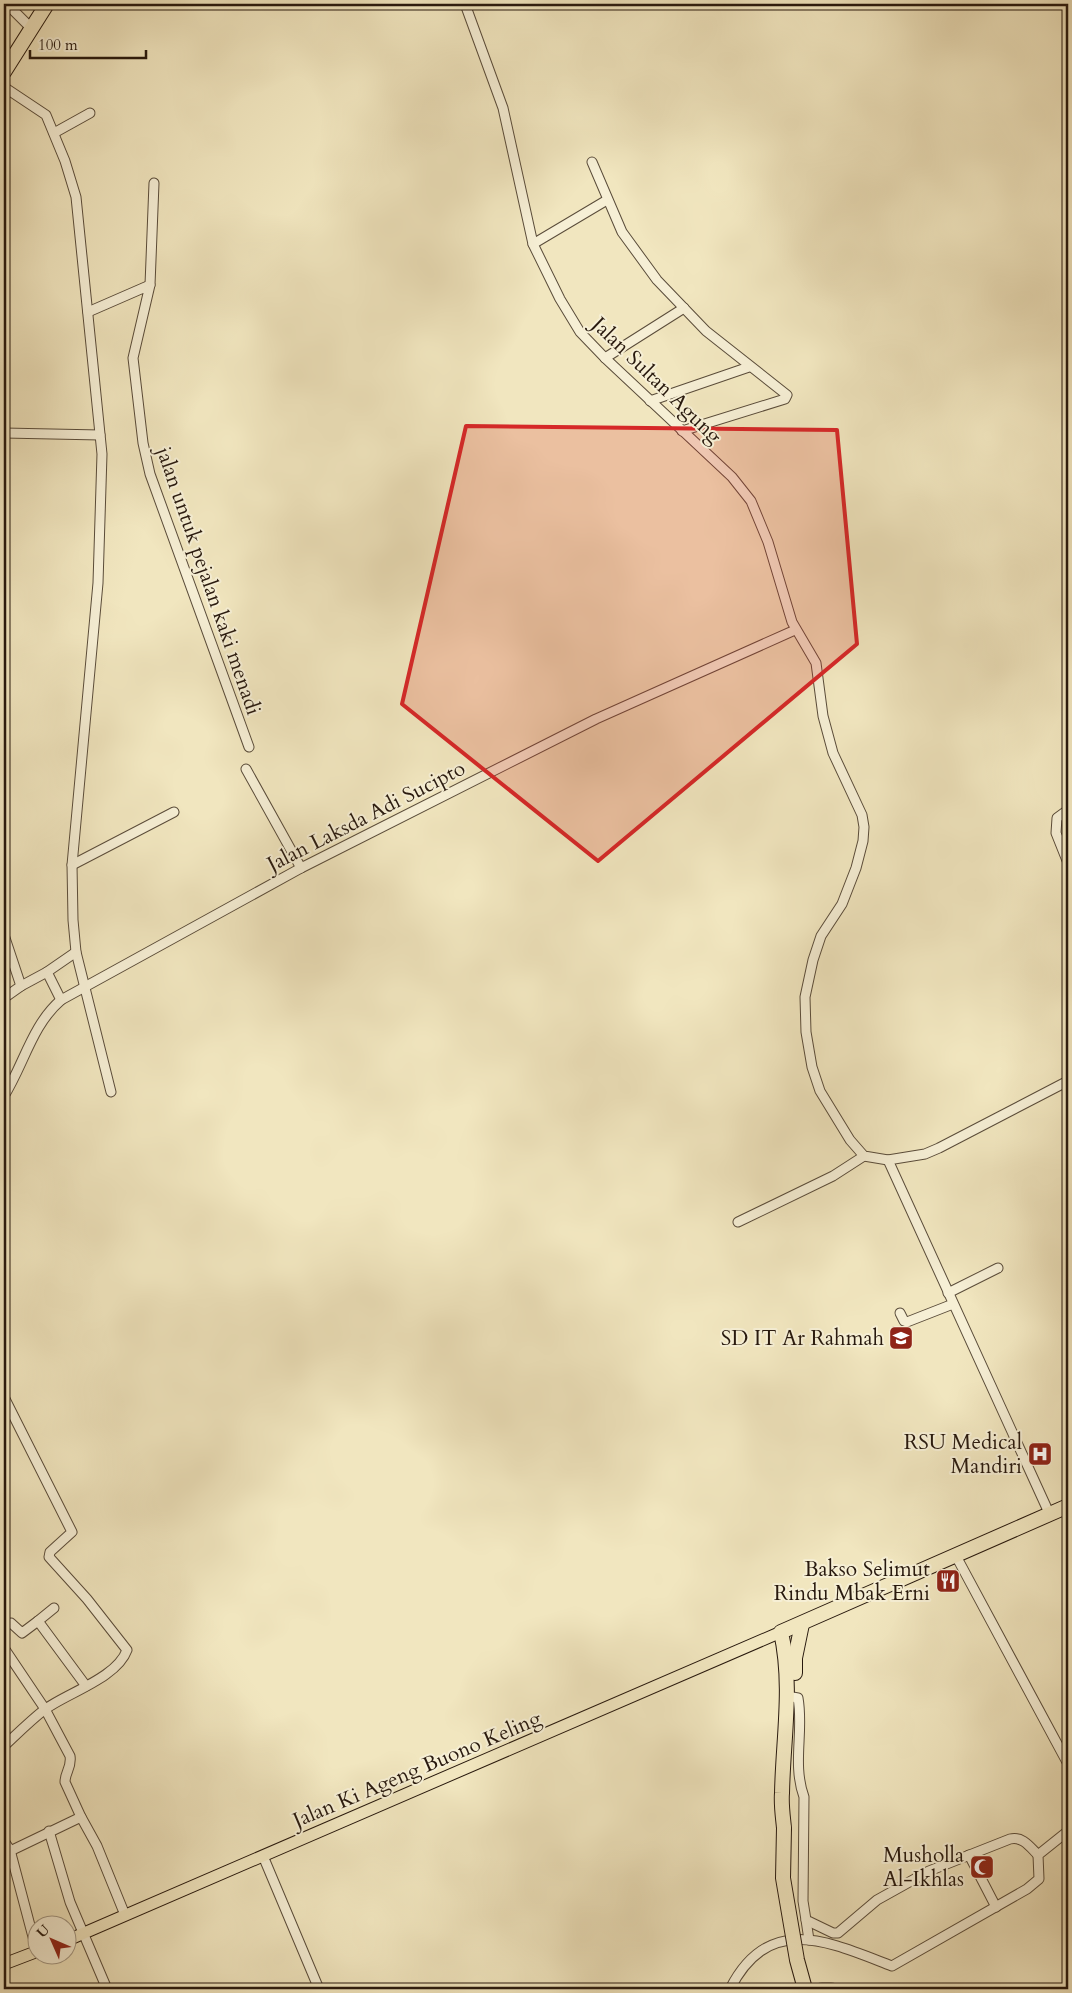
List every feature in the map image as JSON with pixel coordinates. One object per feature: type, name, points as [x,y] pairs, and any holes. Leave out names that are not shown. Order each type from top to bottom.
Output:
[{"type":"highway","points":[[4,72],[47,4]]},
{"type":"highway","points":[[791,1696],[787,1660],[781,1632],[1068,1506]]},
{"type":"highway","points":[[802,1624],[795,1658],[791,1696],[788,1796],[783,1824],[782,1878],[797,1960],[806,1989]]},
{"type":"main road","name":"Jalan Ki Ageng Buono Keling","points":[[78,1936],[781,1632]]},
{"type":"main road","points":[[4,1964],[28,1955]]},
{"type":"street","points":[[7,4],[32,29]]},
{"type":"street","name":"Jalan Sultan Agung","points":[[465,4],[503,108],[533,244],[560,299],[580,332],[650,401],[732,477],[750,501],[768,542],[795,630],[816,663],[823,716],[833,753],[862,815],[864,827],[863,841],[856,868],[842,904],[821,936],[812,960],[805,997],[806,1032],[812,1067],[820,1092],[850,1140],[864,1156]]},
{"type":"street","points":[[4,87],[46,115],[76,198],[102,454],[98,583],[72,865],[73,920],[76,952],[111,1092]]},
{"type":"street","points":[[54,134],[90,113]]},
{"type":"street","points":[[592,162],[622,232],[657,280],[706,331],[749,367],[785,393],[786,398],[682,431]]},
{"type":"street","name":"jalan untuk pejalan kaki menadi","points":[[154,183],[150,285],[132,358],[143,443],[150,474],[249,747]]},
{"type":"street","points":[[533,244],[607,200]]},
{"type":"street","points":[[88,312],[150,285]]},
{"type":"street","points":[[605,358],[684,308]]},
{"type":"street","points":[[650,401],[749,367]]},
{"type":"street","points":[[4,433],[100,435]]},
{"type":"street","name":"Jalan Laksda Adi Sucipto","points":[[4,1096],[17,1074],[43,1018],[61,1000],[301,868],[596,719],[795,630]]},
{"type":"street","points":[[246,769],[301,868]]},
{"type":"street","points":[[1068,810],[1056,818],[1056,826],[1068,863]]},
{"type":"street","points":[[72,865],[174,812]]},
{"type":"street","points":[[4,935],[21,986]]},
{"type":"street","points":[[4,998],[21,986],[48,972],[76,952]]},
{"type":"street","points":[[48,972],[61,1000]]},
{"type":"street","points":[[738,1222],[832,1176],[864,1156],[888,1160],[925,1154],[940,1148],[1068,1081]]},
{"type":"street","points":[[888,1160],[1050,1514]]},
{"type":"street","points":[[948,1293],[998,1268]]},
{"type":"street","points":[[900,1313],[904,1321],[907,1322],[953,1304]]},
{"type":"street","points":[[4,1397],[72,1532],[50,1552],[49,1557],[118,1636],[127,1650],[125,1656],[114,1667],[86,1686],[45,1709],[4,1746]]},
{"type":"street","points":[[956,1556],[1068,1764]]},
{"type":"street","points":[[11,1623],[22,1633],[54,1608]]},
{"type":"street","points":[[38,1621],[86,1686]]},
{"type":"street","points":[[4,1648],[45,1709],[70,1756],[72,1764],[65,1776],[65,1782],[97,1846],[125,1915]]},
{"type":"street","points":[[791,1696],[798,1698],[800,1711],[797,1758],[799,1786],[804,1797],[803,1901],[809,1940]]},
{"type":"street","points":[[7,1852],[81,1817]]},
{"type":"street","points":[[49,1831],[70,1902],[108,1989]]},
{"type":"street","points":[[1038,1856],[1068,1831]]},
{"type":"street","points":[[730,1989],[740,1970],[759,1952],[784,1941],[809,1940],[841,1947],[892,1966],[1027,1889],[1039,1879],[1038,1856],[1025,1842],[1014,1838],[929,1871],[882,1897],[838,1933],[833,1933],[806,1920]]},
{"type":"street","points":[[4,1842],[28,1921]]},
{"type":"street","points":[[969,1855],[996,1906]]},
{"type":"street","points":[[263,1856],[319,1989]]},
{"type":"highlighted area","points":[[466,426],[837,430],[857,644],[598,861],[402,704]]},
{"type":"waterway","points":[[822,1989],[831,1989]]},
{"type":"place","name":"SD IT Ar Rahmah","points":[[901,1338]]},
{"type":"place","name":"RSU Medical Mandiri","points":[[1040,1454]]},
{"type":"place","name":"Bakso Selimut Rindu Mbak Erni","points":[[948,1581]]},
{"type":"place","name":"Musholla Al-Ikhlas","points":[[982,1867]]}]
